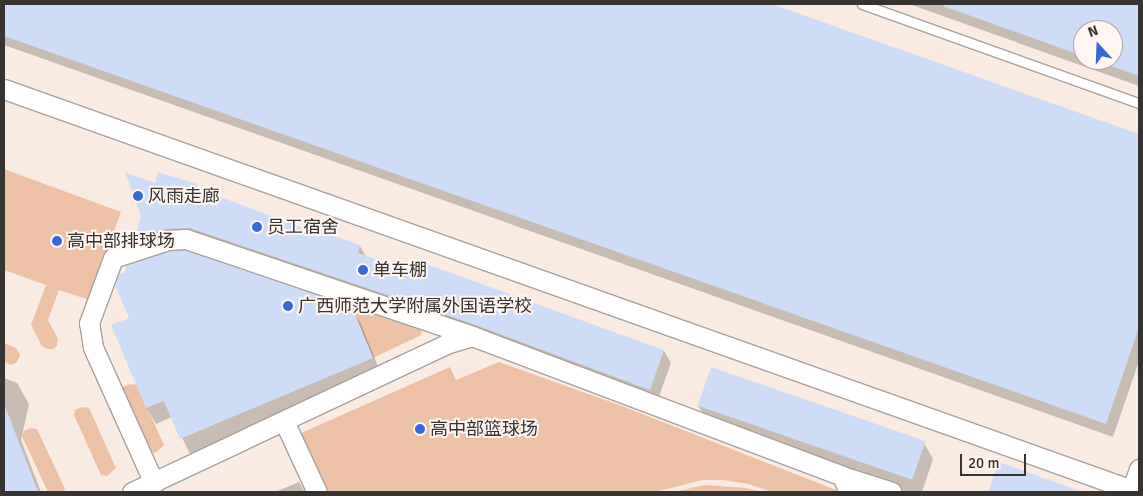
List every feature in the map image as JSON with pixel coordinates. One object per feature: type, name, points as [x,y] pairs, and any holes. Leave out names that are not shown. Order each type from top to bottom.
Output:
[{"type":"street","points":[[4,89],[1132,490],[1139,469]]},
{"type":"street","points":[[154,482],[93,347],[89,323],[113,258],[168,240],[186,239],[472,336],[846,484],[892,492]]},
{"type":"street","points":[[132,492],[446,344],[472,336]]},
{"type":"street","points":[[284,421],[317,492]]},
{"type":"lane","points":[[862,4],[1139,103]]},
{"type":"shaded area","points":[[4,4],[1139,4],[1139,492],[4,492]]},
{"type":"shaded area","name":"高中部排球场","points":[[4,169],[121,212],[89,300],[59,290],[48,320],[58,339],[57,346],[53,349],[47,349],[42,346],[31,325],[46,285],[4,270]]},
{"type":"shaded area","points":[[350,302],[422,328],[421,335],[373,358]]},
{"type":"shaded area","points":[[4,343],[16,348],[20,355],[17,362],[11,365],[4,362]]},
{"type":"shaded area","name":"高中部篮球场","points":[[499,362],[622,406],[837,492],[772,492],[748,484],[723,480],[702,480],[655,492],[325,492],[299,434],[450,367],[456,380]]},
{"type":"shaded area","points":[[130,384],[137,385],[164,445],[155,453],[148,451],[121,393],[123,387]]},
{"type":"shaded area","points":[[82,407],[89,408],[116,468],[107,476],[101,475],[74,415],[75,410]]},
{"type":"shaded area","points":[[31,428],[37,429],[65,489],[63,492],[48,492],[22,436],[24,431]]},
{"type":"shaded area","points":[[704,485],[747,488],[760,492],[674,492]]},
{"type":"building","points":[[4,4],[772,4],[1139,134],[1139,327],[1106,424],[4,36]]},
{"type":"building","points":[[944,4],[1139,4],[1139,76],[1122,70],[1123,20],[1073,20],[1073,52],[943,6]]},
{"type":"building","points":[[125,172],[155,183],[158,172],[197,184],[196,188],[325,236],[326,233],[360,245],[358,253],[422,275],[426,264],[664,350],[650,390],[476,325],[190,228],[165,229],[135,239],[141,216]]},
{"type":"building","points":[[184,250],[352,307],[373,358],[180,439],[164,401],[146,408],[111,325],[129,318],[115,285],[119,275],[125,272],[127,265],[170,251]]},
{"type":"building","points":[[711,367],[926,441],[912,480],[698,406]]},
{"type":"building","points":[[5,406],[38,492],[4,492]]},
{"type":"building","points":[[999,462],[1077,490],[1077,492],[988,492]]},
{"type":"place","name":"风雨走廊","points":[[138,196]]},
{"type":"place","name":"员工宿舍","points":[[257,227]]},
{"type":"place","name":"高中部排球场","points":[[57,241]]},
{"type":"place","name":"单车棚","points":[[363,270]]},
{"type":"place","name":"广西师范大学附属外国语学校","points":[[288,306]]},
{"type":"place","name":"高中部篮球场","points":[[420,429]]}]
